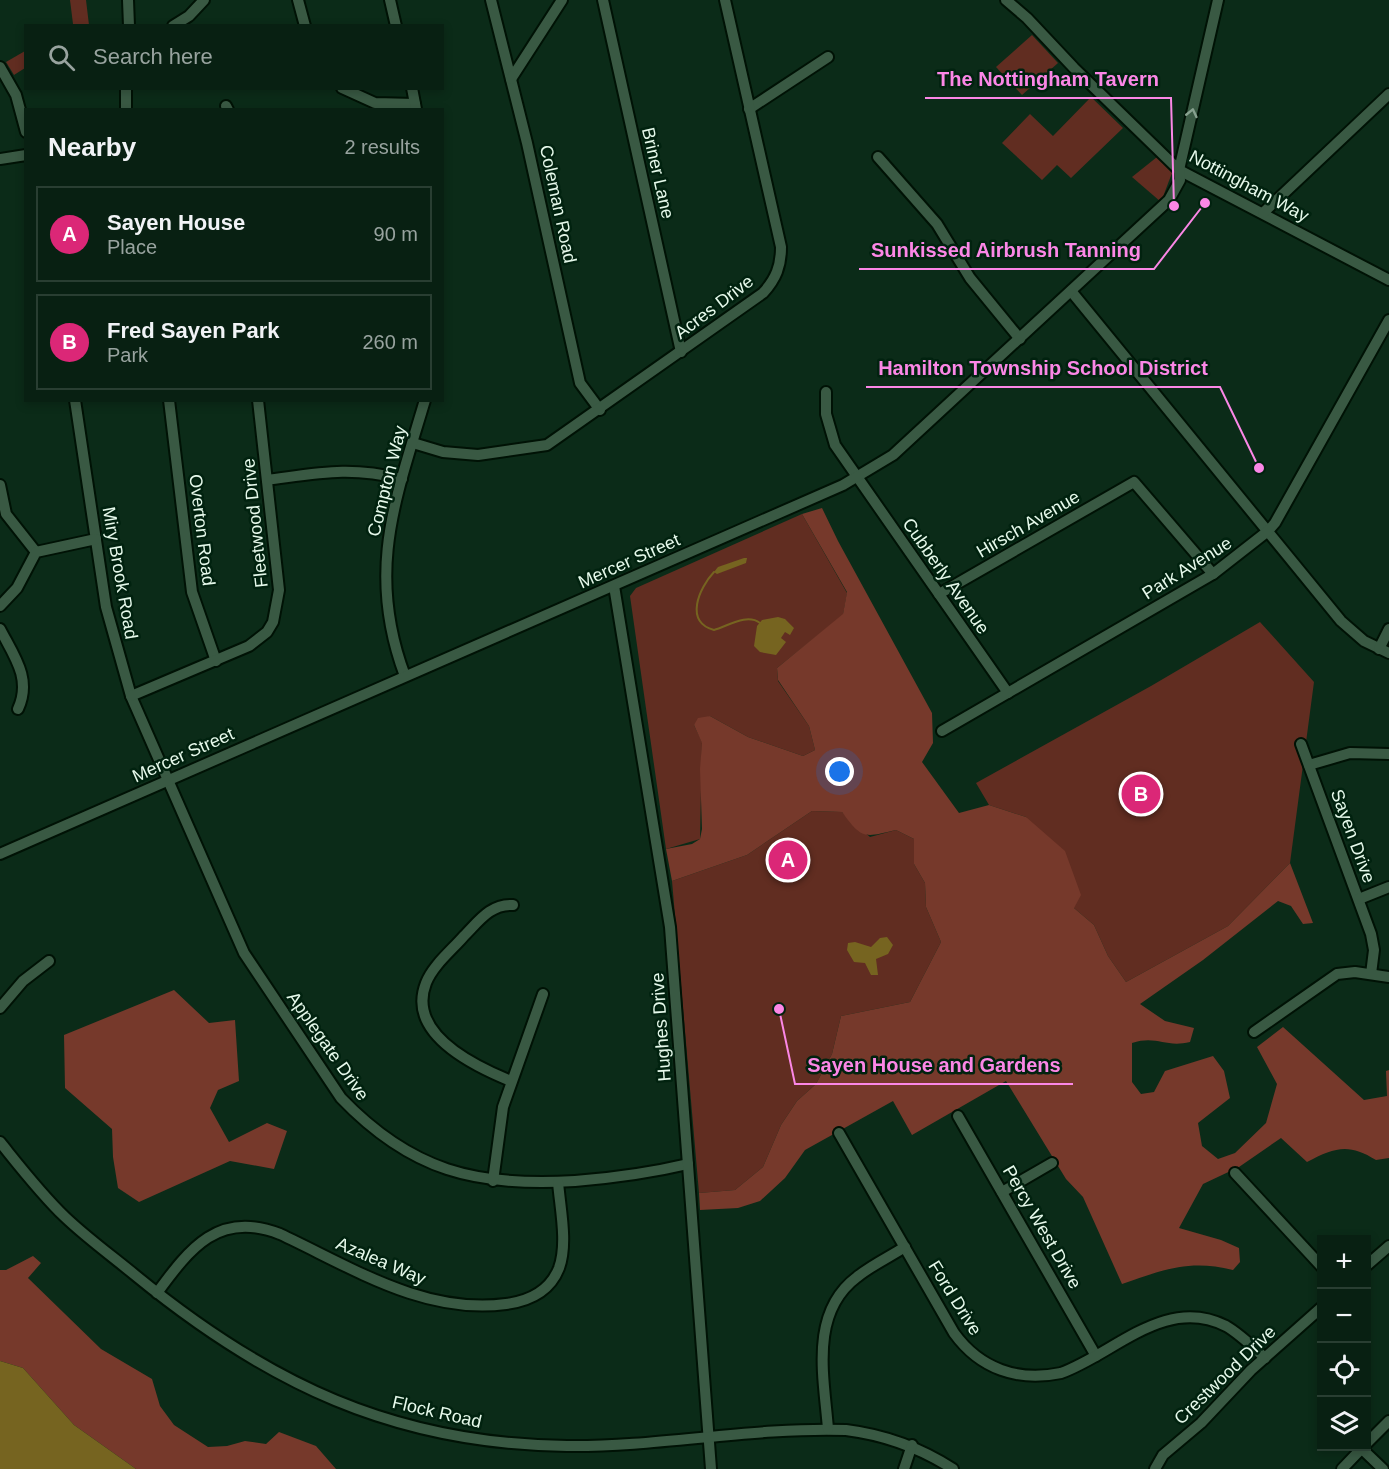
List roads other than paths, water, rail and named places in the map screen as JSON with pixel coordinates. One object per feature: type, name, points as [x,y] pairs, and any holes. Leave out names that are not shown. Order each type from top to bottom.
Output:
[{"type":"street","points":[[128,0],[129,24]]},
{"type":"street","points":[[176,24],[189,16],[204,0]]},
{"type":"street","points":[[298,0],[304,24]]},
{"type":"street","points":[[390,0],[396,24]]},
{"type":"street","name":"Coleman Road","points":[[490,0],[511,79],[580,383],[600,410]]},
{"type":"street","points":[[511,79],[562,0]]},
{"type":"street","name":"Briner Lane","points":[[603,0],[681,352]]},
{"type":"street","name":"Acres Drive","points":[[413,443],[469,455],[538,448],[557,441],[763,293],[779,267],[781,247],[725,0]]},
{"type":"street","name":"Nottingham Way","points":[[1006,0],[1179,170],[1389,280]]},
{"type":"street","name":"Mercer Street","points":[[0,854],[856,479],[893,455],[1169,200],[1180,180],[1179,170],[1218,0]]},
{"type":"street","points":[[749,110],[828,57]]},
{"type":"street","points":[[0,67],[16,95],[24,125]]},
{"type":"street","points":[[126,90],[126,108]]},
{"type":"street","points":[[347,90],[375,102],[415,107],[412,90]]},
{"type":"street","points":[[1263,213],[1389,94]]},
{"type":"street","points":[[0,159],[24,155]]},
{"type":"street","points":[[878,157],[937,224],[970,278],[1020,339]]},
{"type":"street","points":[[1071,291],[1341,621],[1364,641],[1384,651],[1389,629]]},
{"type":"street","name":"Park Avenue","points":[[942,731],[1213,574],[1268,531],[1275,523],[1389,320]]},
{"type":"street","name":"Cubberly Avenue","points":[[826,392],[826,414],[835,446],[1008,693]]},
{"type":"street","name":"Miry Brook Road","points":[[75,402],[106,607],[131,696],[167,780]]},
{"type":"street","name":"Overton Road","points":[[170,402],[190,582],[197,610],[216,661]]},
{"type":"street","name":"Fleetwood Drive","points":[[131,696],[216,661],[259,640],[267,632],[277,612],[279,590],[258,402]]},
{"type":"street","name":"Compton Way","points":[[405,676],[391,635],[385,568],[391,519],[424,402]]},
{"type":"street","points":[[267,480],[342,470],[373,472],[402,479]]},
{"type":"street","name":"Hirsch Avenue","points":[[939,594],[1134,482],[1213,574]]},
{"type":"street","points":[[0,485],[6,514],[36,552]]},
{"type":"street","points":[[0,606],[17,588],[36,552],[96,539]]},
{"type":"street","name":"Hughes Drive","points":[[614,586],[670,927],[711,1469]]},
{"type":"street","points":[[0,629],[25,682],[18,709]]},
{"type":"street","name":"Sayen Drive","points":[[1301,744],[1373,940],[1371,974]]},
{"type":"street","points":[[1309,765],[1350,753],[1389,754]]},
{"type":"street","name":"Applegate Drive","points":[[167,780],[244,953],[341,1098],[377,1132],[413,1155],[449,1170],[493,1181],[558,1182],[633,1176],[688,1164]]},
{"type":"street","points":[[1359,899],[1389,887]]},
{"type":"street","points":[[511,1081],[484,1070],[454,1051],[432,1030],[423,1003],[430,976],[464,937],[492,909],[513,905]]},
{"type":"street","points":[[0,1008],[23,981],[49,961]]},
{"type":"street","points":[[1254,1032],[1327,979],[1346,972],[1389,977]]},
{"type":"street","points":[[493,1181],[499,1128],[511,1081],[543,994]]},
{"type":"street","name":"Percy West Drive","points":[[958,1116],[1096,1356]]},
{"type":"street","name":"Ford Drive","points":[[839,1133],[954,1333],[970,1352],[986,1364],[1018,1376],[1046,1376],[1072,1369],[1153,1324],[1187,1317],[1202,1318],[1225,1326],[1265,1358]]},
{"type":"street","name":"Flock Road","points":[[0,1142],[66,1218],[218,1339],[271,1371],[334,1400],[395,1421],[460,1436],[535,1445],[592,1445],[828,1429],[878,1435],[912,1445],[953,1469]]},
{"type":"street","points":[[1002,1192],[1052,1163]]},
{"type":"street","points":[[1235,1173],[1317,1262]]},
{"type":"street","name":"Azalea Way","points":[[158,1293],[175,1268],[198,1243],[218,1232],[244,1226],[266,1228],[387,1284],[426,1299],[463,1305],[518,1303],[538,1295],[558,1270],[562,1251],[558,1182]]},
{"type":"street","points":[[1371,1262],[1389,1246]]},
{"type":"street","points":[[828,1429],[822,1344],[832,1307],[857,1276],[905,1247]]},
{"type":"street","name":"Crestwood Drive","points":[[1155,1469],[1163,1455],[1201,1423],[1265,1358],[1317,1311]]},
{"type":"street","points":[[1371,1440],[1389,1421]]},
{"type":"street","points":[[904,1469],[912,1445]]},
{"type":"street","points":[[1342,1469],[1360,1451]]},
{"type":"street","points":[[1367,1451],[1383,1469]]},
{"type":"waterway","points":[[714,572],[699,595],[697,604],[699,620],[714,630],[749,619],[760,623]]},
{"type":"place","name":"Sunkissed Airbrush Tanning","points":[[1205,203]]},
{"type":"place","name":"The Nottingham Tavern","points":[[1174,206]]},
{"type":"place","name":"Hamilton Township School District","points":[[1259,468]]},
{"type":"place","name":"Fred Sayen Park","points":[[1141,794]]},
{"type":"place","name":"Sayen House","points":[[788,860]]},
{"type":"place","name":"Sayen House and Gardens","points":[[779,1009]]}]
